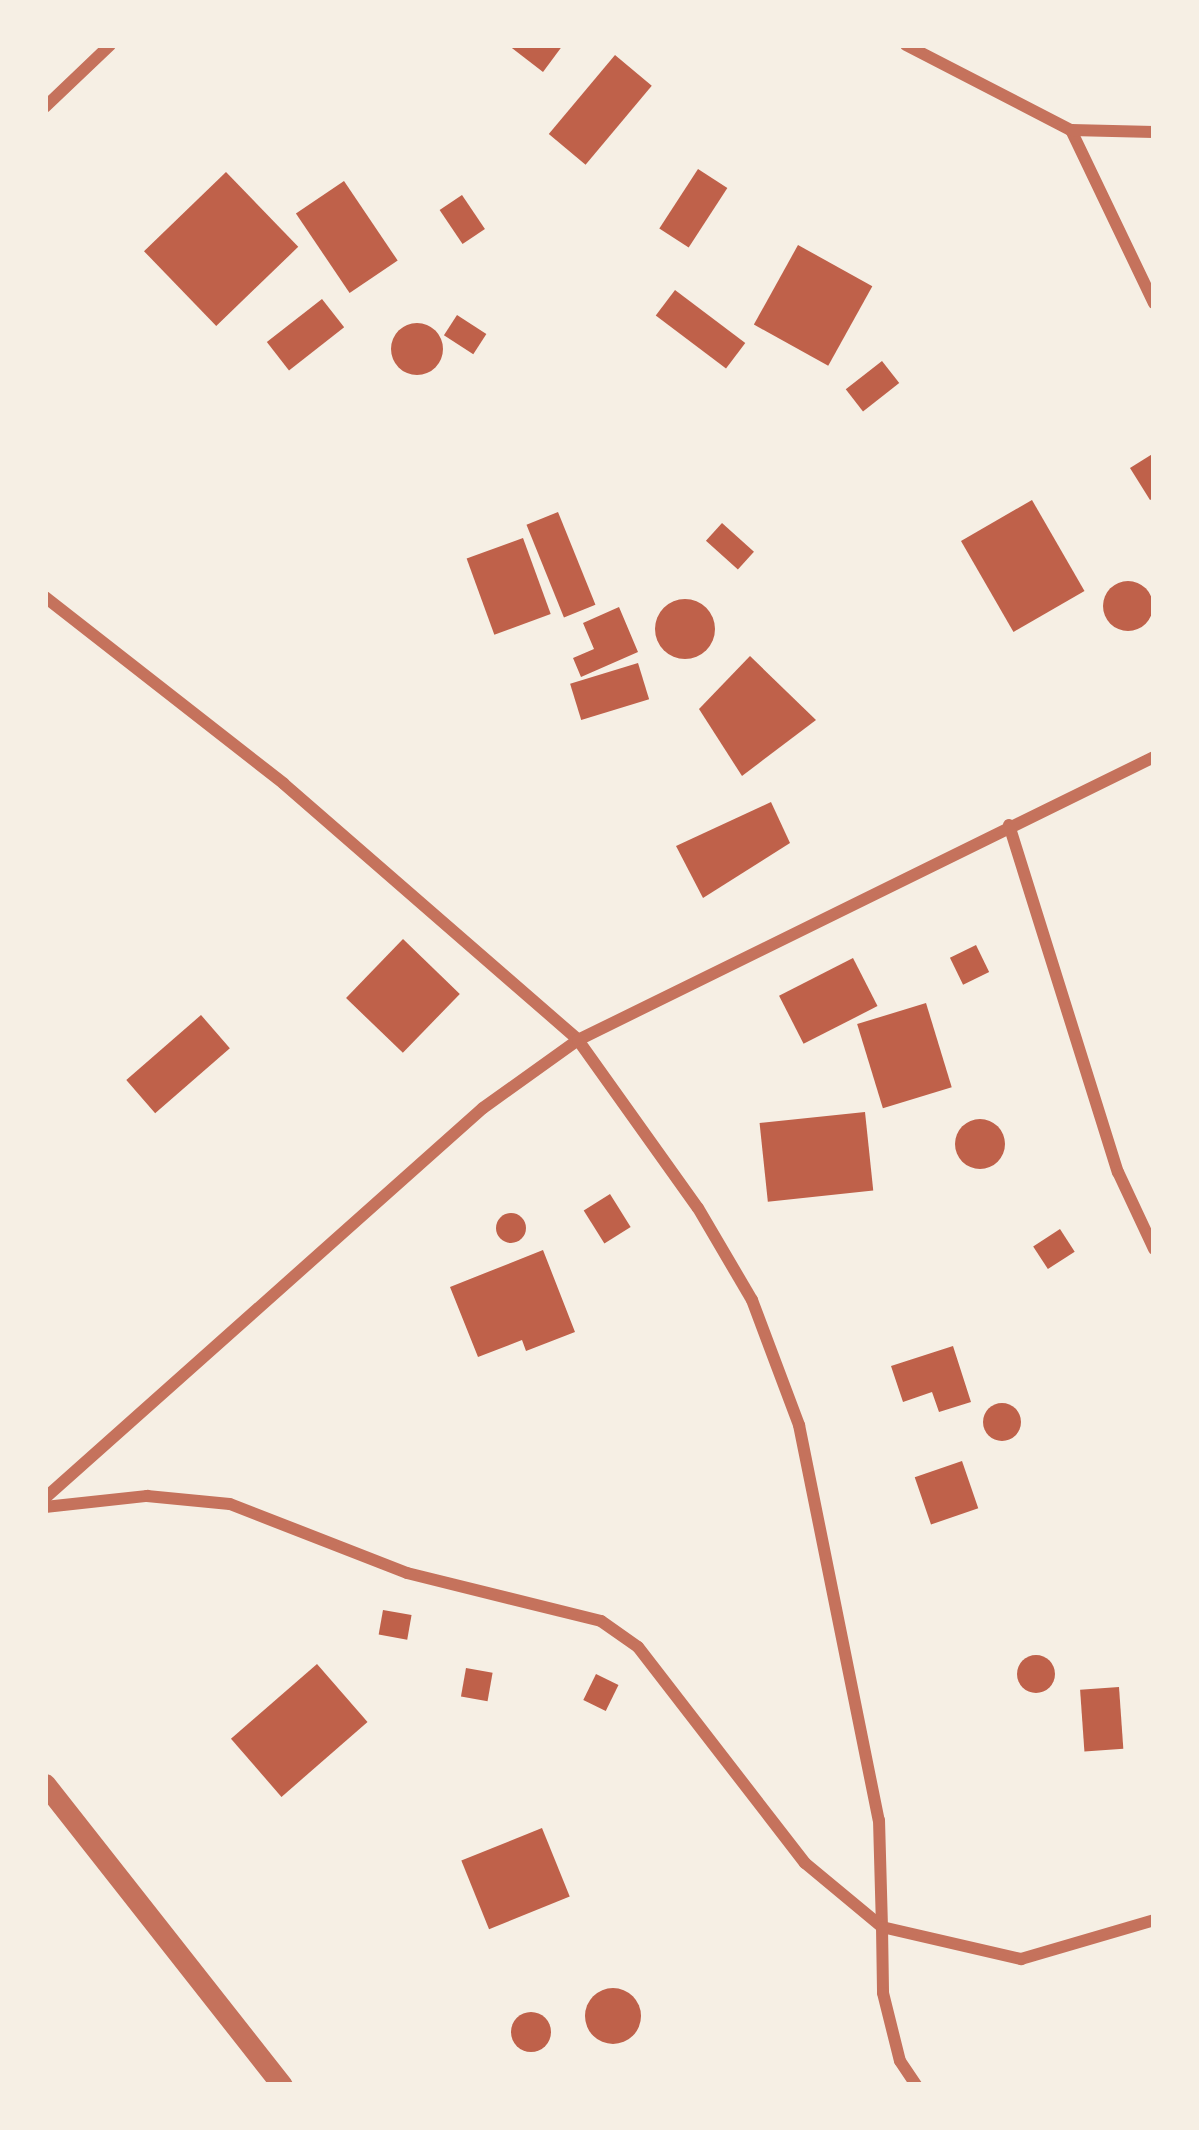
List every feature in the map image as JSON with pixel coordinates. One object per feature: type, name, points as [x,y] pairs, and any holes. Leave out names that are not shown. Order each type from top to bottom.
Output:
[{"type":"street","points":[[45,107],[110,45]]},
{"type":"street","points":[[905,45],[943,52],[1071,130],[1154,132]]},
{"type":"street","points":[[1071,130],[1154,303]]},
{"type":"street","points":[[45,597],[284,784],[578,1040],[698,1208],[752,1300],[799,1426],[879,1820],[884,1993],[900,2061],[916,2085]]},
{"type":"street","points":[[45,1498],[483,1108],[578,1040],[1154,757]]},
{"type":"street","points":[[1009,825],[1118,1172],[1154,1249]]},
{"type":"street","points":[[45,1507],[147,1496],[230,1504],[406,1573],[601,1621],[638,1647],[805,1863],[882,1927],[1022,1959],[1154,1920]]},
{"type":"street","points":[[45,1784],[282,2085]]},
{"type":"building","points":[[508,45],[563,45],[543,72]]},
{"type":"building","points":[[615,55],[652,86],[586,165],[549,134]]},
{"type":"building","points":[[698,169],[727,188],[689,248],[659,229]]},
{"type":"building","points":[[226,172],[298,247],[216,326],[144,251]]},
{"type":"building","points":[[344,181],[398,261],[350,293],[296,213]]},
{"type":"building","points":[[462,195],[485,229],[463,244],[440,210]]},
{"type":"building","points":[[798,245],[872,286],[828,366],[754,325]]},
{"type":"building","points":[[675,290],[745,343],[726,369],[656,316]]},
{"type":"building","points":[[322,299],[344,327],[289,370],[267,342]]},
{"type":"building","points":[[457,315],[486,334],[473,354],[444,335]]},
{"type":"building","points":[[417,323],[436,330],[443,349],[436,368],[417,375],[398,368],[391,349],[398,330]]},
{"type":"building","points":[[882,361],[899,383],[863,411],[846,389]]},
{"type":"building","points":[[1154,453],[1154,498],[1150,500],[1130,468]]},
{"type":"building","points":[[1032,500],[1084,591],[1013,632],[961,541]]},
{"type":"building","points":[[558,512],[595,605],[564,617],[526,525]]},
{"type":"building","points":[[722,523],[754,552],[738,570],[706,541]]},
{"type":"building","points":[[523,538],[551,614],[494,635],[467,559]]},
{"type":"building","points":[[1128,581],[1145,589],[1153,606],[1145,623],[1128,631],[1111,623],[1103,606],[1111,589]]},
{"type":"building","points":[[685,599],[706,608],[715,629],[706,650],[685,659],[664,650],[655,629],[664,608]]},
{"type":"building","points":[[619,607],[638,652],[581,677],[573,658],[594,649],[583,623]]},
{"type":"building","points":[[750,656],[816,720],[742,776],[699,709]]},
{"type":"building","points":[[638,663],[649,699],[581,720],[570,684]]},
{"type":"building","points":[[771,802],[790,843],[703,898],[676,846]]},
{"type":"building","points":[[403,939],[460,994],[403,1053],[346,998]]},
{"type":"building","points":[[976,945],[989,972],[963,985],[950,958]]},
{"type":"building","points":[[853,958],[878,1006],[804,1044],[779,996]]},
{"type":"building","points":[[926,1003],[952,1087],[883,1108],[857,1024]]},
{"type":"building","points":[[201,1015],[230,1048],[155,1113],[126,1080]]},
{"type":"building","points":[[865,1112],[873,1191],[768,1202],[760,1123]]},
{"type":"building","points":[[980,1119],[997,1127],[1005,1144],[997,1161],[980,1169],[963,1161],[955,1144],[963,1127]]},
{"type":"building","points":[[610,1194],[631,1227],[604,1244],[584,1210]]},
{"type":"building","points":[[511,1213],[522,1217],[526,1228],[522,1239],[511,1243],[500,1239],[496,1228],[500,1217]]},
{"type":"building","points":[[1060,1229],[1075,1252],[1048,1269],[1033,1246]]},
{"type":"building","points":[[543,1250],[575,1332],[526,1351],[522,1340],[478,1357],[450,1287]]},
{"type":"building","points":[[953,1346],[971,1402],[939,1412],[932,1392],[903,1402],[891,1366]]},
{"type":"building","points":[[1002,1403],[1015,1409],[1021,1422],[1015,1435],[1002,1441],[989,1435],[983,1422],[989,1409]]},
{"type":"building","points":[[962,1461],[978,1508],[931,1525],[915,1477]]},
{"type":"building","points":[[383,1610],[412,1615],[407,1640],[379,1635]]},
{"type":"building","points":[[1036,1655],[1049,1661],[1055,1674],[1049,1687],[1036,1693],[1023,1687],[1017,1674],[1023,1661]]},
{"type":"building","points":[[317,1664],[368,1722],[281,1797],[231,1739]]},
{"type":"building","points":[[466,1668],[493,1673],[488,1701],[461,1697]]},
{"type":"building","points":[[596,1674],[618,1685],[606,1711],[583,1700]]},
{"type":"building","points":[[1119,1687],[1123,1749],[1084,1752],[1080,1690]]},
{"type":"building","points":[[542,1828],[570,1897],[489,1929],[461,1861]]},
{"type":"building","points":[[613,1988],[633,1996],[641,2016],[633,2036],[613,2044],[593,2036],[585,2016],[593,1996]]},
{"type":"building","points":[[531,2012],[545,2018],[551,2032],[545,2046],[531,2052],[517,2046],[511,2032],[517,2018]]}]
